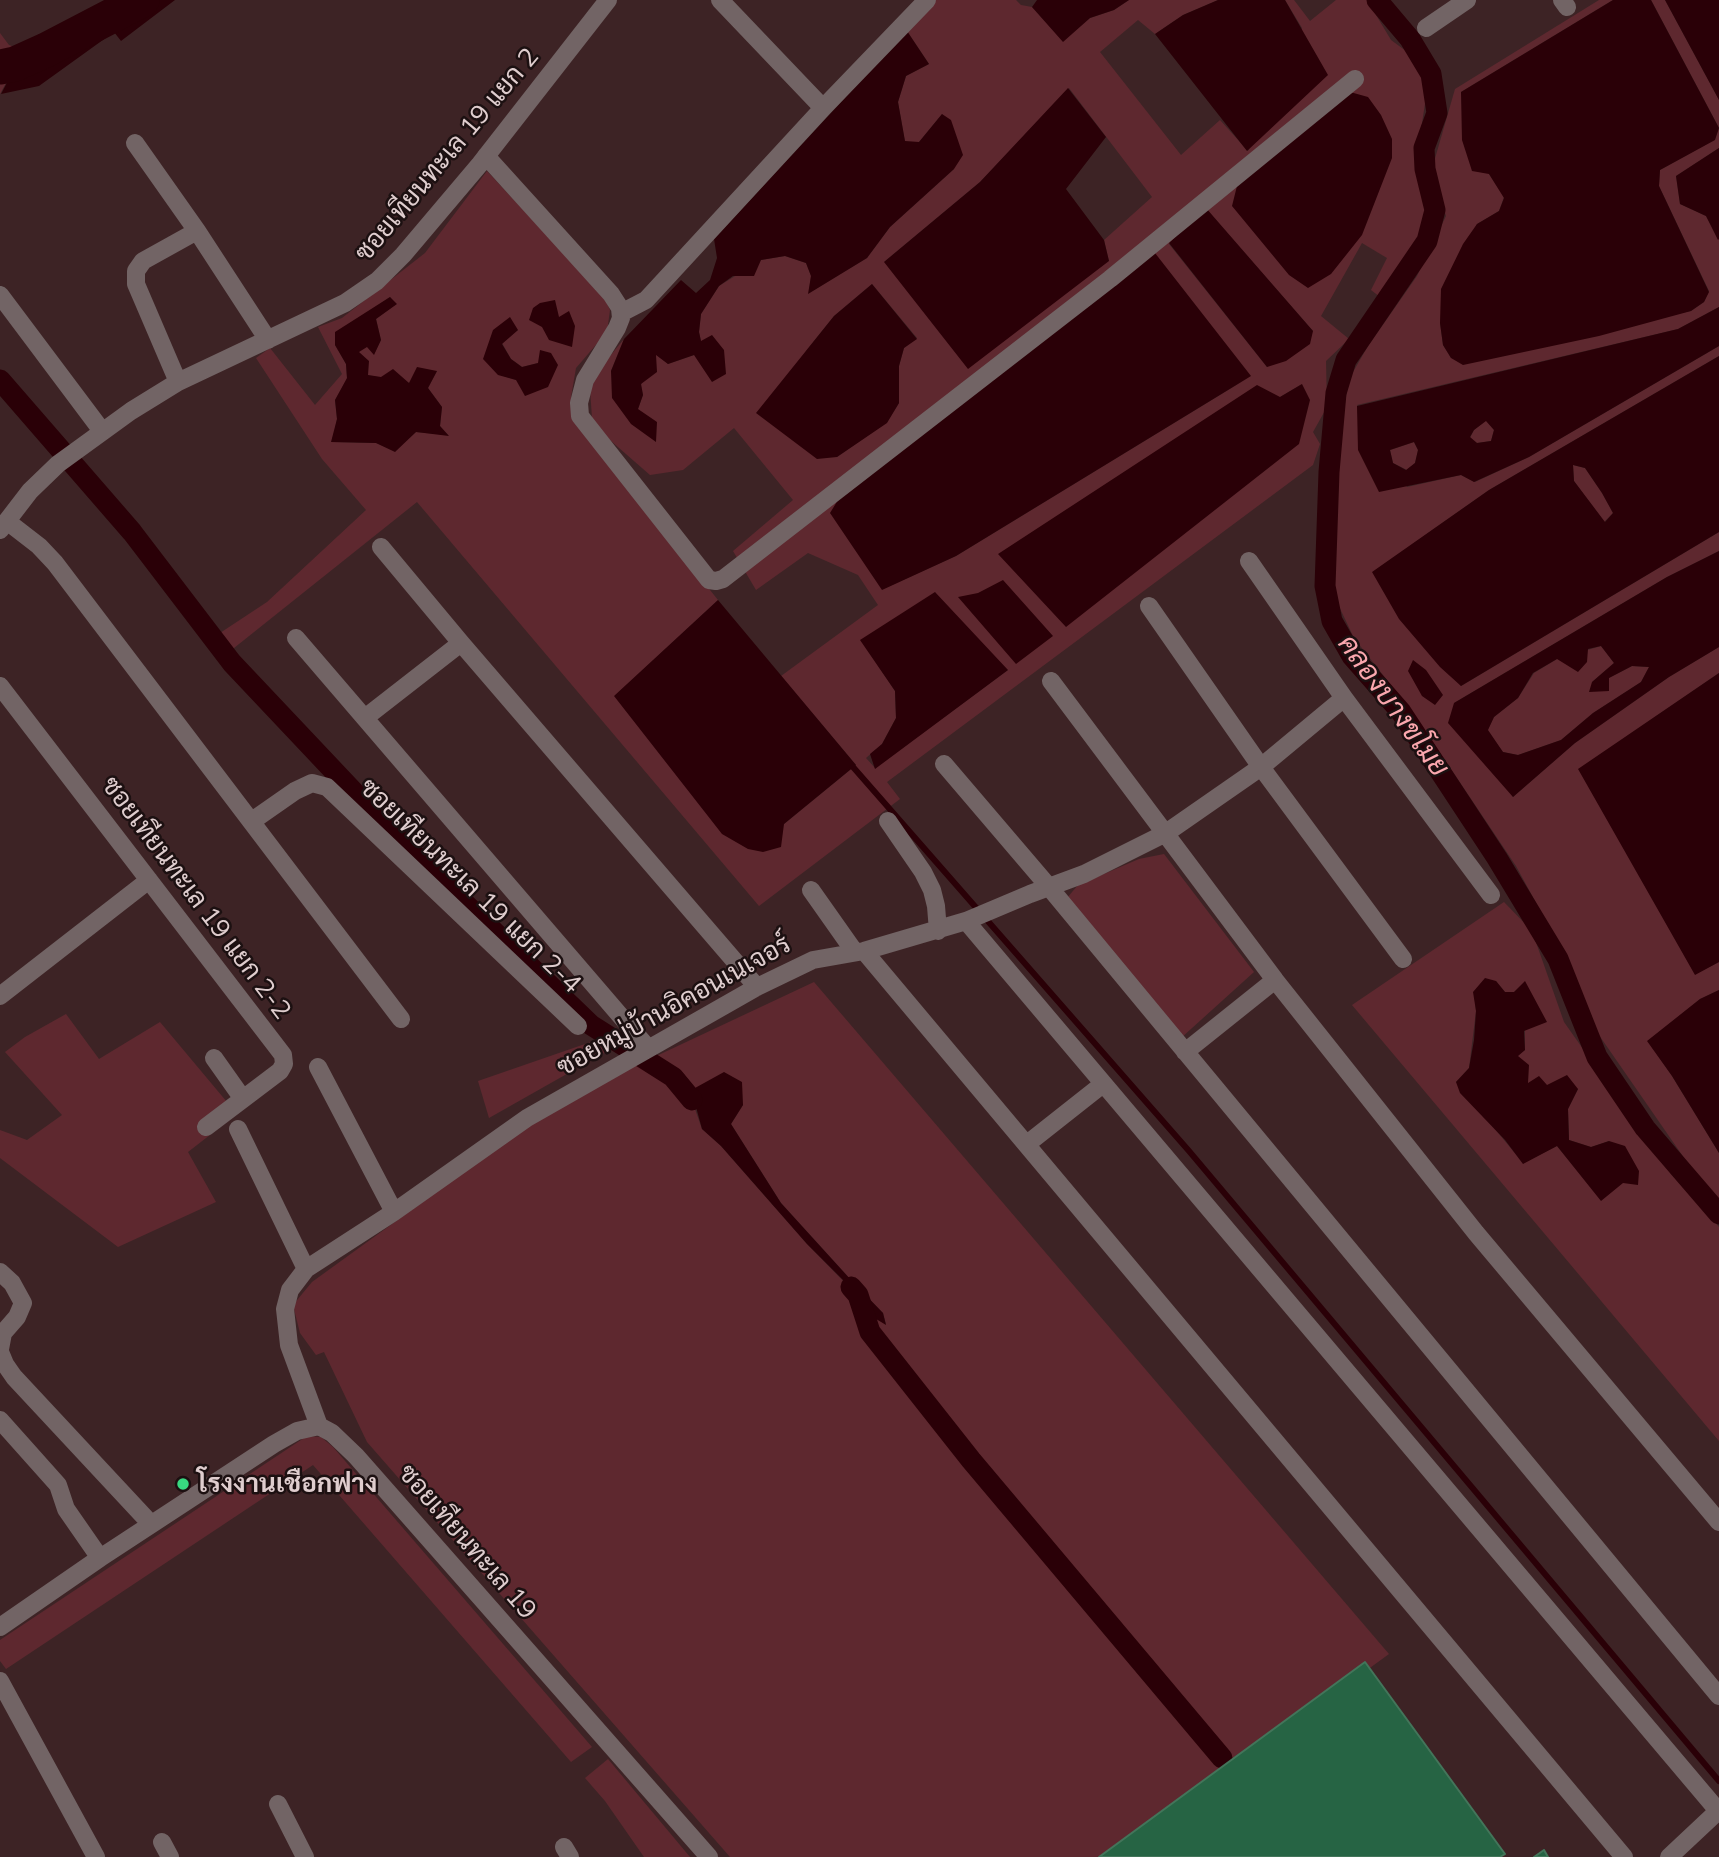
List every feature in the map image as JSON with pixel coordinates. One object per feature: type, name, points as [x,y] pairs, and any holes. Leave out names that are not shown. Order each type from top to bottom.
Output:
[{"type":"street","name":"ซอยเทียนทะเล 19 แยก 2","points":[[4,526],[30,491],[58,464],[102,431],[178,382],[345,303],[377,281],[403,255],[486,156],[608,0]]},
{"type":"street","points":[[720,0],[823,108]]},
{"type":"street","points":[[621,313],[646,300],[927,0]]},
{"type":"street","points":[[1426,28],[1468,0]]},
{"type":"street","points":[[486,156],[611,294],[621,313],[617,328],[585,380],[579,403],[580,416],[709,580],[716,581],[723,579],[1110,278],[1355,79]]},
{"type":"street","points":[[135,143],[197,231],[268,340]]},
{"type":"street","points":[[178,382],[136,284],[136,271],[143,261],[197,231]]},
{"type":"street","points":[[0,295],[102,431]]},
{"type":"street","points":[[4,526],[39,545],[55,563],[401,1019]]},
{"type":"street","points":[[381,547],[757,987]]},
{"type":"street","points":[[1249,561],[1344,698],[1490,895]]},
{"type":"street","points":[[1149,606],[1261,767],[1403,959]]},
{"type":"street","points":[[296,638],[648,1048]]},
{"type":"street","points":[[366,717],[461,643]]},
{"type":"street","points":[[1051,681],[1275,980],[1476,1233],[1719,1522]]},
{"type":"street","name":"ซอยเทียนทะเล 19 แยก 2-2","points":[[0,686],[283,1055],[284,1064],[280,1071],[206,1127]]},
{"type":"street","name":"ซอยหมู่บ้านอิคอนเนเจอร์","points":[[319,1426],[289,1345],[285,1309],[290,1290],[306,1269],[394,1212],[527,1118],[757,987],[813,960],[938,931],[978,916],[1084,874],[1166,833],[1261,767],[1344,698]]},
{"type":"street","points":[[944,764],[1719,1696]]},
{"type":"street","name":"ซอยเทียนทะเล 19 แยก 2-4","points":[[252,821],[295,790],[312,783],[327,787],[578,1027]]},
{"type":"street","points":[[888,821],[932,890],[938,931]]},
{"type":"street","points":[[0,996],[149,880]]},
{"type":"street","points":[[811,890],[859,951],[1027,1143],[1624,1857]]},
{"type":"street","points":[[978,916],[1103,1084],[1719,1812],[1670,1857]]},
{"type":"street","points":[[1185,1052],[1275,980]]},
{"type":"street","points":[[214,1058],[243,1099]]},
{"type":"street","points":[[318,1067],[394,1212]]},
{"type":"street","points":[[1027,1143],[1103,1084]]},
{"type":"street","points":[[238,1129],[306,1269]]},
{"type":"street","points":[[0,1272],[12,1283],[23,1303],[17,1317],[3,1333],[0,1351],[5,1364],[14,1377],[151,1524]]},
{"type":"street","points":[[0,1420],[58,1485],[66,1509],[100,1558]]},
{"type":"street","points":[[0,1627],[274,1444],[297,1431],[319,1426]]},
{"type":"street","name":"ซอยเทียนทะเล 19","points":[[319,1426],[332,1433],[356,1456],[709,1857]]},
{"type":"street","points":[[0,1681],[96,1857]]},
{"type":"street","points":[[278,1804],[305,1857]]},
{"type":"shaded area","points":[[107,0],[175,0],[121,41],[114,32],[39,86],[1,94],[24,50]]},
{"type":"shaded area","points":[[936,0],[1016,0],[1021,5],[1032,7],[1063,41],[1090,18],[1114,10],[1129,0],[1218,0],[1183,15],[1155,34],[1138,20],[1100,52],[1181,155],[1220,120],[1248,151],[1302,28],[1285,0],[1294,0],[1310,21],[1336,0],[1367,0],[1391,40],[1410,54],[1424,76],[1426,97],[1418,149],[1429,213],[1412,253],[1380,297],[1371,290],[1387,258],[1362,243],[1321,316],[1349,339],[1326,361],[1327,407],[1313,432],[1320,444],[1313,465],[887,782],[900,799],[759,906],[417,502],[229,652],[220,633],[267,602],[366,510],[322,459],[256,358],[270,348],[315,405],[342,374],[318,327],[342,318],[425,253],[487,171],[604,297],[610,310],[607,332],[576,368],[571,397],[582,430],[718,600],[615,696],[784,824],[856,765],[781,676],[878,605],[858,575],[808,553],[756,590],[733,551],[793,500],[734,428],[683,470],[650,475],[603,434],[592,418],[590,389],[601,367],[624,339],[611,371],[638,409],[643,395],[641,385],[656,354],[668,364],[694,355],[701,341],[701,314],[719,286],[761,260],[785,256],[806,263],[811,276],[809,293],[867,258],[890,227],[954,169],[942,114],[919,142],[905,142],[898,102],[906,76],[929,64],[907,31]],"holes":[[[1069,88],[1152,197],[1104,240],[1109,261],[884,262],[980,182]],[[1206,209],[1313,331],[1267,367],[1169,244]],[[872,284],[917,338],[904,348],[899,366],[899,403],[887,422],[837,457],[806,351],[834,316]],[[390,297],[396,304],[376,319],[381,340],[374,354],[367,346],[358,352],[367,375],[410,383],[437,371],[428,388],[442,407],[440,426],[448,435],[416,432],[395,451],[376,443],[332,442],[337,419],[335,400],[347,379],[346,364],[335,345],[365,314]],[[493,330],[518,330],[502,343],[511,359],[522,367],[538,363],[516,380],[498,374]],[[1251,376],[956,556],[883,589]],[[1302,384],[1066,626],[1280,397]],[[861,640],[1008,670],[875,768],[866,758],[882,744],[896,718],[895,691]]]},
{"type":"shaded area","points":[[1037,0],[1129,0],[1114,10],[1090,18],[1063,42],[1032,7]]},
{"type":"shaded area","points":[[1218,0],[1285,0],[1328,75],[1247,151],[1155,34],[1183,15]]},
{"type":"shaded area","points":[[1599,0],[1613,0],[1461,92],[1489,174],[1504,197],[1499,211],[1477,224],[1440,323],[1443,345],[1451,358],[1691,311],[1704,302],[1709,291],[1659,186],[1660,170],[1714,140],[1719,128],[1719,148],[1676,176],[1680,204],[1706,216],[1719,239],[1719,307],[1678,329],[1357,405],[1407,487],[1461,475],[1475,482],[1529,457],[1719,346],[1719,356],[1489,490],[1373,572],[1461,686],[1719,532],[1719,551],[1667,577],[1454,703],[1513,797],[1575,743],[1669,677],[1719,647],[1719,673],[1579,769],[1695,974],[1719,962],[1719,990],[1700,999],[1648,1041],[1719,1153],[1719,1201],[1689,1165],[1592,1025],[1571,967],[1516,866],[1416,717],[1354,638],[1336,600],[1331,575],[1342,421],[1349,379],[1368,346],[1417,276],[1446,216],[1432,169],[1455,89]]},
{"type":"shaded area","points":[[1613,0],[1651,0],[1719,128],[1715,140],[1660,170],[1659,186],[1709,292],[1704,302],[1691,311],[1599,336],[1463,365],[1451,358],[1443,345],[1440,323],[1441,289],[1463,244],[1477,224],[1499,211],[1504,198],[1489,174],[1472,171],[1462,140],[1461,92]]},
{"type":"shaded area","points":[[1651,0],[1665,0],[1719,100],[1719,128]]},
{"type":"shaded area","points":[[1665,0],[1719,0],[1719,100]]},
{"type":"shaded area","points":[[907,31],[929,64],[906,76],[898,102],[905,141],[919,142],[942,114],[951,120],[963,155],[954,169],[890,227],[867,258],[808,294],[811,276],[806,263],[785,256],[761,260],[754,276],[733,276],[719,286],[701,314],[699,332],[701,341],[712,335],[724,350],[726,374],[712,382],[694,355],[668,364],[656,355],[657,372],[641,384],[643,395],[638,409],[657,422],[656,442],[631,424],[612,398],[611,371],[624,339],[681,280],[696,293],[710,280],[717,258],[714,239]]},
{"type":"shaded area","points":[[0,33],[9,45],[24,50],[0,94]]},
{"type":"shaded area","points":[[1068,88],[1106,137],[1066,189],[1104,240],[1109,261],[968,369],[884,262],[980,182]]},
{"type":"shaded area","points":[[1350,92],[1368,97],[1381,115],[1392,139],[1392,158],[1362,235],[1331,274],[1308,288],[1289,275],[1232,206],[1237,186]]},
{"type":"shaded area","points":[[1719,148],[1718,240],[1706,216],[1680,204],[1676,176]]},
{"type":"shaded area","points":[[1206,208],[1313,331],[1310,344],[1286,361],[1267,367],[1169,243]]},
{"type":"shaded area","points":[[1155,253],[1251,376],[956,556],[882,590],[830,513],[838,500]]},
{"type":"shaded area","points":[[872,284],[917,339],[904,348],[899,366],[899,403],[887,423],[837,457],[817,459],[756,413],[834,316]]},
{"type":"shaded area","points":[[390,297],[397,304],[376,319],[381,340],[374,355],[367,347],[359,352],[369,361],[368,375],[381,377],[393,369],[409,383],[417,367],[437,371],[428,388],[442,407],[440,426],[449,436],[416,432],[395,452],[376,443],[331,442],[337,419],[335,400],[347,378],[346,364],[335,345],[335,332]]},
{"type":"shaded area","points":[[555,300],[559,317],[569,311],[575,326],[572,347],[549,340],[542,327],[529,320],[533,308],[540,303]]},
{"type":"shaded area","points":[[1719,307],[1719,346],[1529,457],[1474,482],[1461,475],[1379,492],[1358,450],[1357,406],[1678,329]],"holes":[[[1486,421],[1494,430],[1491,441],[1477,443],[1470,437],[1474,430]],[[1414,442],[1418,450],[1415,463],[1406,470],[1393,463],[1390,450]]]},
{"type":"shaded area","points":[[510,317],[518,330],[502,344],[511,359],[522,367],[538,363],[540,350],[551,353],[558,365],[548,387],[525,396],[516,380],[498,375],[483,359],[493,330]]},
{"type":"shaded area","points":[[1719,356],[1719,532],[1461,686],[1440,667],[1399,619],[1372,572],[1489,490]],"holes":[[[1573,465],[1585,468],[1613,513],[1605,522],[1574,481]]]},
{"type":"shaded area","points":[[1302,384],[1310,400],[1299,444],[1066,627],[998,554],[1257,385],[1280,397]]},
{"type":"shaded area","points":[[1486,420],[1494,430],[1491,441],[1477,443],[1470,438],[1474,430]]},
{"type":"shaded area","points":[[1414,442],[1418,450],[1415,463],[1407,470],[1393,463],[1390,450]]},
{"type":"shaded area","points":[[1573,465],[1585,468],[1613,513],[1604,522],[1574,481]]},
{"type":"shaded area","points":[[1719,551],[1719,647],[1669,677],[1575,743],[1513,797],[1448,723],[1454,703],[1667,577]],"holes":[[[1601,646],[1614,663],[1592,682],[1589,692],[1609,691],[1609,678],[1632,666],[1649,667],[1641,682],[1593,713],[1561,740],[1518,755],[1503,752],[1488,730],[1494,717],[1518,698],[1533,673],[1557,659],[1578,672],[1587,662],[1588,649]]]},
{"type":"shaded area","points":[[1003,580],[1053,636],[1016,664],[958,597],[978,593]]},
{"type":"shaded area","points":[[935,592],[1008,670],[875,769],[870,754],[882,744],[896,718],[895,691],[860,640]]},
{"type":"shaded area","points":[[718,600],[856,765],[784,824],[781,847],[763,852],[748,849],[722,834],[614,696]]},
{"type":"shaded area","points":[[1601,646],[1614,663],[1592,682],[1609,678],[1632,666],[1649,667],[1641,682],[1593,713],[1561,740],[1518,755],[1503,752],[1487,731],[1494,717],[1518,698],[1534,673],[1557,659]]},
{"type":"shaded area","points":[[1413,660],[1426,670],[1443,695],[1435,705],[1422,696],[1408,671]]},
{"type":"shaded area","points":[[1719,673],[1719,962],[1695,975],[1578,769]]},
{"type":"shaded area","points":[[1164,854],[1254,972],[1181,1038],[1067,898],[1078,885],[1139,859]]},
{"type":"shaded area","points":[[1504,902],[1532,931],[1564,1022],[1671,1174],[1719,1227],[1719,1441],[1352,1005]],"holes":[[[1496,981],[1505,992],[1514,992],[1525,982],[1525,1050],[1517,1056],[1528,1083],[1578,1089],[1568,1109],[1569,1140],[1591,1147],[1609,1141],[1601,1200],[1557,1146],[1523,1163],[1456,1082],[1469,1068],[1476,1011],[1474,992]]]},
{"type":"shaded area","points":[[1485,978],[1496,981],[1505,992],[1514,992],[1525,981],[1547,1022],[1524,1031],[1525,1050],[1518,1056],[1529,1065],[1528,1083],[1539,1076],[1547,1085],[1567,1075],[1578,1089],[1568,1109],[1569,1140],[1591,1147],[1609,1141],[1625,1146],[1639,1171],[1638,1185],[1623,1183],[1601,1201],[1557,1146],[1523,1164],[1505,1140],[1460,1093],[1456,1082],[1469,1068],[1474,1040],[1476,1011],[1473,992]]},
{"type":"shaded area","points":[[814,982],[1389,1654],[1110,1857],[730,1857],[367,1442],[324,1352],[316,1355],[300,1333],[293,1305],[312,1282],[530,1124],[601,1082]],"holes":[[[682,1072],[695,1088],[743,1105],[731,1124],[781,1203],[883,1313],[886,1324],[863,1311],[855,1316],[850,1288],[807,1244],[721,1146],[702,1129]]]},
{"type":"shaded area","points":[[1719,990],[1719,1153],[1672,1076],[1647,1041],[1700,999]]},
{"type":"shaded area","points":[[66,1014],[99,1059],[160,1022],[237,1114],[188,1152],[216,1202],[118,1247],[0,1158],[0,1130],[27,1140],[62,1115],[5,1052],[25,1037]]},
{"type":"shaded area","points":[[611,1035],[618,1045],[489,1118],[478,1081]]},
{"type":"shaded area","points":[[681,1071],[695,1088],[724,1072],[742,1082],[743,1105],[731,1124],[781,1203],[883,1313],[886,1325],[863,1311],[855,1317],[850,1287],[807,1244],[721,1146],[702,1129],[696,1107],[673,1077]]},
{"type":"shaded area","points":[[307,1436],[321,1437],[333,1447],[592,1747],[571,1762],[313,1465],[6,1669],[0,1661],[0,1640]]},
{"type":"shaded area","points":[[608,1759],[690,1857],[644,1857],[605,1801],[585,1778]]},
{"type":"building","points":[[1365,1662],[1505,1854],[1500,1857],[1099,1857]]},
{"type":"building","points":[[1544,1850],[1548,1857],[1534,1857]]},
{"type":"waterway","points":[[0,67],[15,64],[46,50],[142,0]]},
{"type":"waterway","name":"คลองบางขโมย","points":[[1377,0],[1410,39],[1431,74],[1437,113],[1424,148],[1425,169],[1435,210],[1427,241],[1346,360],[1336,393],[1329,472],[1325,586],[1332,621],[1352,656],[1401,712],[1497,858],[1558,959],[1597,1057],[1645,1128],[1719,1214]]},
{"type":"waterway","points":[[0,380],[132,532],[232,663],[401,842],[591,1025],[673,1077],[692,1100]]},
{"type":"waterway","points":[[853,767],[1189,1151],[1719,1781]]},
{"type":"waterway","points":[[851,1287],[858,1295],[870,1332],[971,1460],[1222,1758]]},
{"type":"place","name":"โรงงานเชือกฟาง","points":[[183,1484]]}]
